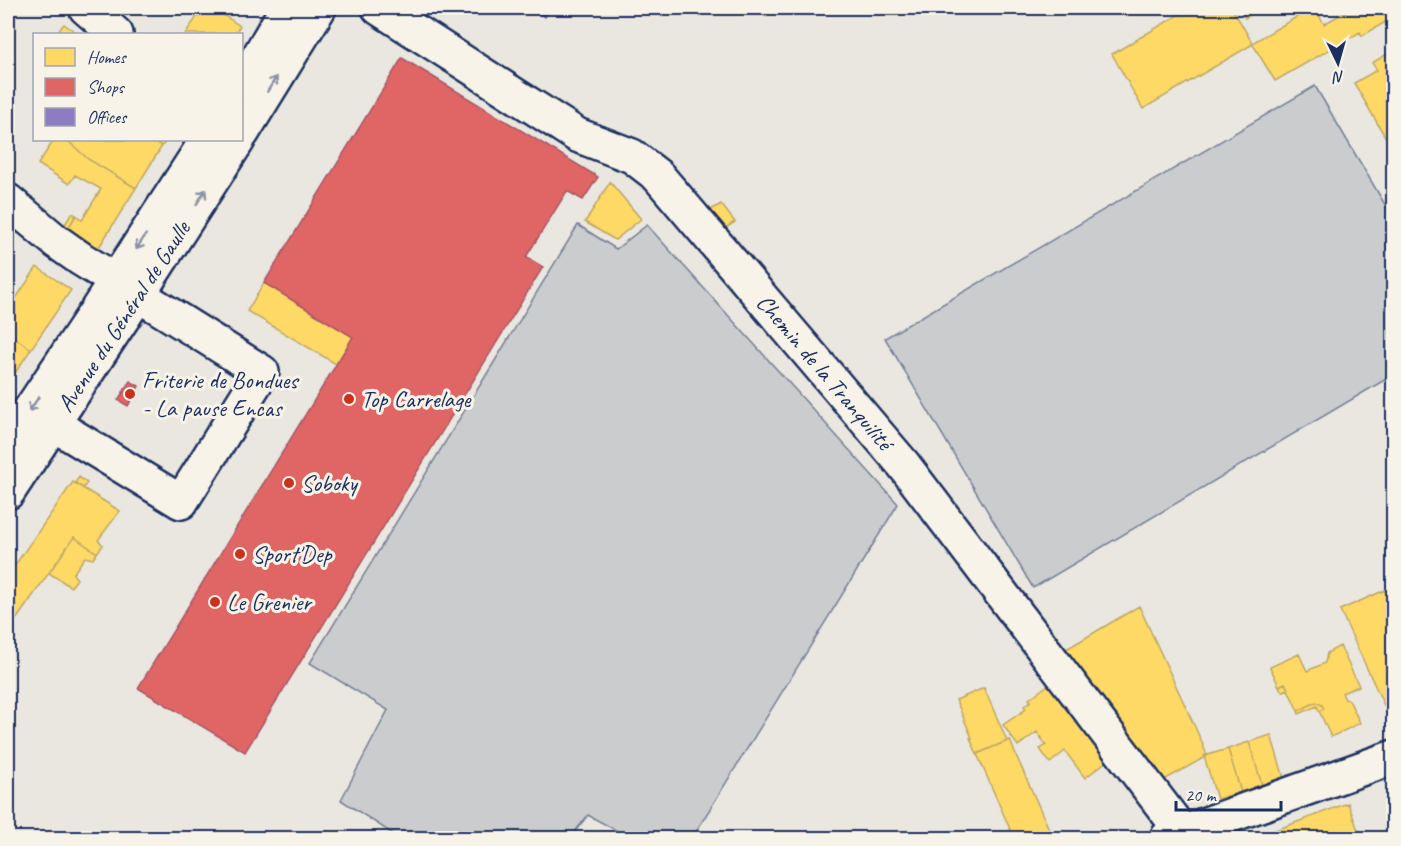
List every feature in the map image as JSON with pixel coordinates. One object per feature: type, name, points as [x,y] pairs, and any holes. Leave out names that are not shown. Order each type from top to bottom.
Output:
[{"type":"street","points":[[86,8],[115,33]]},
{"type":"street","points":[[243,83],[287,8]]},
{"type":"street","points":[[243,132],[319,8]]},
{"type":"street","name":"Chemin de la Tranquilité","points":[[379,8],[577,135],[632,156],[658,176],[903,464],[1175,836]]},
{"type":"street","name":"Avenue du Général de Gaulle","points":[[8,492],[52,424],[206,141]]},
{"type":"street","name":"Avenue du Général de Gaulle","points":[[8,443],[237,141]]},
{"type":"street","points":[[8,201],[57,242],[262,372],[181,502],[52,424]]},
{"type":"street","points":[[1175,836],[1394,757]]},
{"type":"shaded area","points":[[1315,86],[1393,218],[1393,375],[1033,588],[885,338]]},
{"type":"shaded area","points":[[578,225],[616,249],[647,225],[898,504],[692,838],[630,838],[588,815],[570,838],[399,838],[341,800],[388,710],[310,663]]},
{"type":"building: Homes","points":[[203,8],[213,8],[240,26],[235,33],[186,33]]},
{"type":"building: Homes","points":[[1190,8],[1232,8],[1253,44],[1143,109],[1112,54]]},
{"type":"building: Homes","points":[[1238,8],[1261,8],[1261,9],[1245,18]]},
{"type":"building: Homes","points":[[1315,8],[1324,24],[1352,8],[1394,8],[1394,17],[1362,36],[1360,32],[1275,81],[1252,43]]},
{"type":"building: Homes","points":[[64,24],[77,33],[57,33]]},
{"type":"building: Homes","points":[[1394,50],[1394,152],[1354,83],[1377,70],[1372,63]]},
{"type":"building: Homes","points":[[53,141],[68,141],[88,159],[136,188],[96,252],[66,232],[76,215],[82,220],[101,189],[75,175],[69,184],[38,164]]},
{"type":"building: Homes","points":[[68,141],[152,141],[162,146],[136,188],[88,159]]},
{"type":"building: Homes","points":[[152,141],[166,141],[162,146]]},
{"type":"building: Homes","points":[[610,182],[641,219],[615,240],[585,222]]},
{"type":"building: Homes","points":[[721,204],[735,222],[719,232],[704,214]]},
{"type":"building: Homes","points":[[8,213],[23,227],[10,241],[8,239]]},
{"type":"building: Homes","points":[[72,213],[76,215],[66,232],[60,232]]},
{"type":"building: Homes","points":[[37,267],[71,290],[31,349],[8,333],[8,310]]},
{"type":"building: Homes","points":[[264,283],[353,337],[336,364],[247,311]]},
{"type":"building: Homes","points":[[8,333],[31,349],[8,384]]},
{"type":"building: Homes","points":[[79,477],[87,483],[83,488],[75,483]]},
{"type":"building: Homes","points":[[73,482],[120,511],[98,540],[103,545],[97,553],[74,537],[11,627],[8,624],[8,575]]},
{"type":"building: Homes","points":[[74,537],[97,553],[93,559],[85,557],[73,574],[77,579],[71,587],[49,573]]},
{"type":"building: Homes","points":[[1385,590],[1394,608],[1394,714],[1389,716],[1340,610]]},
{"type":"building: Homes","points":[[1139,606],[1207,756],[1159,783],[1058,654]]},
{"type":"building: Homes","points":[[1340,646],[1359,686],[1342,693],[1345,699],[1349,700],[1360,723],[1331,737],[1319,711],[1324,709],[1322,705],[1316,702],[1298,711],[1285,683],[1279,686],[1270,667],[1299,654],[1307,671],[1325,663],[1327,653]]},
{"type":"building: Homes","points":[[1056,679],[1113,756],[1085,778],[1065,751],[1050,763],[1040,749],[1046,745],[1037,732],[1018,746],[1003,725],[1026,709],[1024,706],[1031,701],[1029,699]]},
{"type":"building: Homes","points":[[1285,683],[1288,689],[1282,692],[1279,686]]},
{"type":"building: Homes","points":[[984,688],[1007,741],[977,754],[956,700]]},
{"type":"building: Homes","points":[[1316,702],[1324,709],[1319,711],[1317,706],[1299,714],[1298,711]]},
{"type":"building: Homes","points":[[1271,735],[1284,778],[1262,785],[1249,742]]},
{"type":"building: Homes","points":[[1010,740],[1053,838],[1014,838],[977,754]]},
{"type":"building: Homes","points":[[1249,742],[1262,785],[1241,792],[1228,749]]},
{"type":"building: Homes","points":[[1228,749],[1241,792],[1217,799],[1204,756]]},
{"type":"building: Homes","points":[[1348,803],[1361,838],[1276,838],[1273,831]]},
{"type":"building: Shops","points":[[402,58],[598,177],[583,200],[567,191],[526,257],[543,267],[245,752],[138,688],[353,337],[264,283]]},
{"type":"building: Shops","points":[[130,381],[139,386],[128,406],[118,400]]},
{"type":"building: Offices","points":[[512,8],[525,8],[522,13]]},
{"type":"building: Offices","points":[[528,8],[551,8],[545,17]]},
{"type":"place","name":"Friterie de Bondues - La pause Encas","points":[[130,394]]},
{"type":"place","name":"Top Carrelage","points":[[349,399]]},
{"type":"place","name":"Soboky","points":[[289,483]]},
{"type":"place","name":"Sport'Dep","points":[[240,554]]},
{"type":"place","name":"Le Grenier","points":[[215,602]]}]
